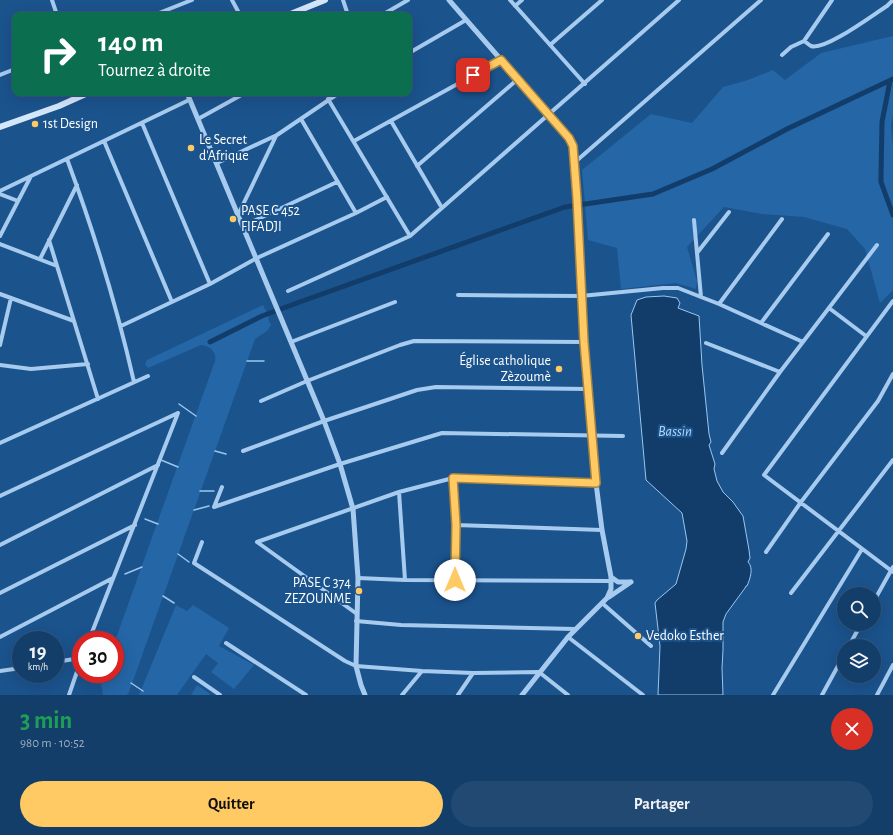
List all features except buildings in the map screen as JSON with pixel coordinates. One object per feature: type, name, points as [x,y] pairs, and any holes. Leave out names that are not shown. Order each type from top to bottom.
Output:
[{"type":"main road","points":[[294,12],[316,2],[325,0]]},
{"type":"main road","points":[[0,127],[59,106],[80,96]]},
{"type":"street","points":[[53,0],[56,12]]},
{"type":"street","points":[[162,12],[192,0]]},
{"type":"street","points":[[232,0],[238,12]]},
{"type":"street","points":[[343,0],[347,12]]},
{"type":"street","points":[[387,12],[408,0]]},
{"type":"street","points":[[449,0],[572,142],[577,199],[584,342],[596,483],[602,530],[611,579],[611,589],[608,598]]},
{"type":"street","points":[[510,0],[585,84]]},
{"type":"street","points":[[515,6],[522,0]]},
{"type":"street","points":[[550,45],[602,0]]},
{"type":"street","points":[[288,291],[410,236],[679,0]]},
{"type":"street","points":[[574,163],[762,0]]},
{"type":"street","points":[[782,55],[791,47],[804,41],[832,0]]},
{"type":"street","points":[[804,41],[812,47],[816,47],[835,40],[887,6],[893,0]]},
{"type":"street","points":[[412,51],[466,20]]},
{"type":"street","points":[[354,141],[501,60]]},
{"type":"street","points":[[0,75],[12,70]]},
{"type":"street","points":[[417,166],[518,79]]},
{"type":"street","points":[[188,96],[257,258],[324,421],[340,464],[353,509],[358,578],[356,666],[365,695]]},
{"type":"street","points":[[198,119],[240,96]]},
{"type":"street","points":[[217,163],[277,135],[334,96]]},
{"type":"street","points":[[328,99],[410,236]]},
{"type":"street","points":[[0,192],[67,158],[189,100]]},
{"type":"street","points":[[301,119],[356,213]]},
{"type":"street","points":[[391,121],[442,208]]},
{"type":"street","points":[[142,123],[210,284]]},
{"type":"street","points":[[238,215],[277,135]]},
{"type":"street","points":[[104,141],[172,302]]},
{"type":"street","points":[[67,158],[77,185],[121,326],[134,382]]},
{"type":"street","points":[[0,236],[31,176]]},
{"type":"street","points":[[243,226],[337,182]]},
{"type":"street","points":[[40,259],[77,185]]},
{"type":"street","points":[[0,192],[18,201]]},
{"type":"street","points":[[121,326],[210,284],[257,258],[388,197]]},
{"type":"street","points":[[697,254],[729,212]]},
{"type":"street","points":[[719,304],[782,219]]},
{"type":"street","points":[[694,220],[701,298]]},
{"type":"street","points":[[761,323],[828,234]]},
{"type":"street","points":[[49,240],[98,399]]},
{"type":"street","points":[[0,244],[57,266]]},
{"type":"street","points":[[722,453],[780,372],[877,245]]},
{"type":"street","points":[[458,295],[581,296],[663,288],[678,288],[719,304],[803,342]]},
{"type":"street","points":[[0,294],[74,321]]},
{"type":"street","points":[[0,345],[11,298]]},
{"type":"street","points":[[881,590],[892,570],[764,474],[893,301]]},
{"type":"street","points":[[291,342],[395,302]]},
{"type":"street","points":[[829,308],[866,336]]},
{"type":"street","points":[[261,401],[307,381],[414,341],[584,342]]},
{"type":"street","points":[[706,343],[780,372]]},
{"type":"street","points":[[0,365],[31,369],[88,364]]},
{"type":"street","points":[[766,552],[801,502],[878,401],[893,374]]},
{"type":"street","points":[[0,443],[148,376]]},
{"type":"street","points":[[244,451],[324,421],[417,390],[436,387],[588,389]]},
{"type":"street","points":[[0,496],[178,413],[92,631]]},
{"type":"street","points":[[222,487],[214,506],[340,464],[442,433],[622,436]]},
{"type":"street","points":[[791,593],[893,460]]},
{"type":"street","points":[[0,545],[158,465]]},
{"type":"street","points":[[357,614],[257,542],[399,492],[453,478],[596,483]]},
{"type":"street","points":[[453,478],[456,525],[455,580]]},
{"type":"street","points":[[399,492],[404,580]]},
{"type":"street","points":[[0,593],[135,525]]},
{"type":"street","points":[[456,525],[602,530]]},
{"type":"street","points":[[202,542],[194,563],[345,661],[356,666],[473,673],[540,672],[568,695]]},
{"type":"street","points":[[773,695],[862,549]]},
{"type":"street","points":[[0,637],[113,578]]},
{"type":"street","points":[[358,578],[404,580],[611,579],[618,582],[631,582],[602,603],[575,629],[522,695]]},
{"type":"street","points":[[602,603],[651,646]]},
{"type":"street","points":[[356,621],[401,625],[575,629]]},
{"type":"street","points":[[568,637],[643,695]]},
{"type":"street","points":[[226,643],[306,695]]},
{"type":"street","points":[[877,695],[893,665]]},
{"type":"street","points":[[822,695],[837,668]]},
{"type":"street","points":[[0,671],[12,669]]},
{"type":"street","points":[[402,695],[422,671]]},
{"type":"street","points":[[458,695],[473,673]]},
{"type":"street","points":[[194,677],[220,695]]},
{"type":"street","points":[[69,695],[73,683]]},
{"type":"shaded area","points":[[893,36],[893,115],[891,125],[893,146],[893,290],[880,303],[865,249],[847,229],[804,217],[762,214],[724,207],[687,247],[697,281],[696,289],[676,283],[621,289],[617,248],[588,240],[582,170],[651,114],[692,123],[723,87],[748,80],[773,70],[785,80],[821,53]]},
{"type":"shaded area","points":[[263,305],[269,317],[268,319],[271,325],[267,331],[255,339],[129,692],[127,695],[103,695],[101,683],[124,683],[124,631],[119,631],[215,361],[215,355],[212,350],[201,345],[148,368],[145,364],[147,360]]},
{"type":"shaded area","points":[[176,605],[187,611],[193,605],[229,628],[219,646],[254,665],[234,689],[211,672],[218,663],[206,654],[177,695],[139,695]]},
{"type":"shaded area","points":[[197,685],[210,694],[210,695],[191,695]]},
{"type":"water","name":"Bassin","points":[[664,296],[677,298],[680,303],[678,308],[699,316],[702,365],[711,442],[709,445],[715,464],[714,469],[717,481],[723,492],[733,502],[743,516],[749,550],[750,558],[748,562],[751,567],[751,574],[747,586],[726,614],[723,622],[723,695],[658,695],[660,646],[655,603],[676,584],[687,541],[682,513],[646,480],[631,315],[637,300],[646,297]]},
{"type":"waterway","points":[[210,342],[262,316],[565,207],[653,194],[712,169],[787,129],[893,79]]},
{"type":"waterway","points":[[890,81],[882,122],[881,182],[893,215]]},
{"type":"waterway","points":[[247,361],[264,361]]},
{"type":"waterway","points":[[179,404],[196,416]]},
{"type":"waterway","points":[[215,451],[226,454]]},
{"type":"waterway","points":[[161,460],[178,467]]},
{"type":"waterway","points":[[200,491],[214,491]]},
{"type":"waterway","points":[[194,510],[209,506]]},
{"type":"waterway","points":[[145,519],[158,524]]},
{"type":"waterway","points":[[178,554],[189,562]]},
{"type":"waterway","points":[[125,574],[142,567]]},
{"type":"waterway","points":[[163,596],[174,603]]},
{"type":"waterway","points":[[131,683],[143,691]]},
{"type":"place","name":"1st Design","points":[[35,124]]},
{"type":"place","name":"Le Secret d'Afrique","points":[[191,148]]},
{"type":"place","name":"PASE C 452 FIFADJI","points":[[233,219]]},
{"type":"place","name":"Église catholique Zèzoumè","points":[[559,369]]},
{"type":"place","name":"PASE C 374 ZEZOUNME","points":[[359,591]]},
{"type":"place","name":"Vedoko Esther","points":[[638,636]]},
{"type":"route","points":[[455,580],[456,525],[453,478],[596,483],[584,342],[577,199],[572,142],[501,60],[473,75]]}]
